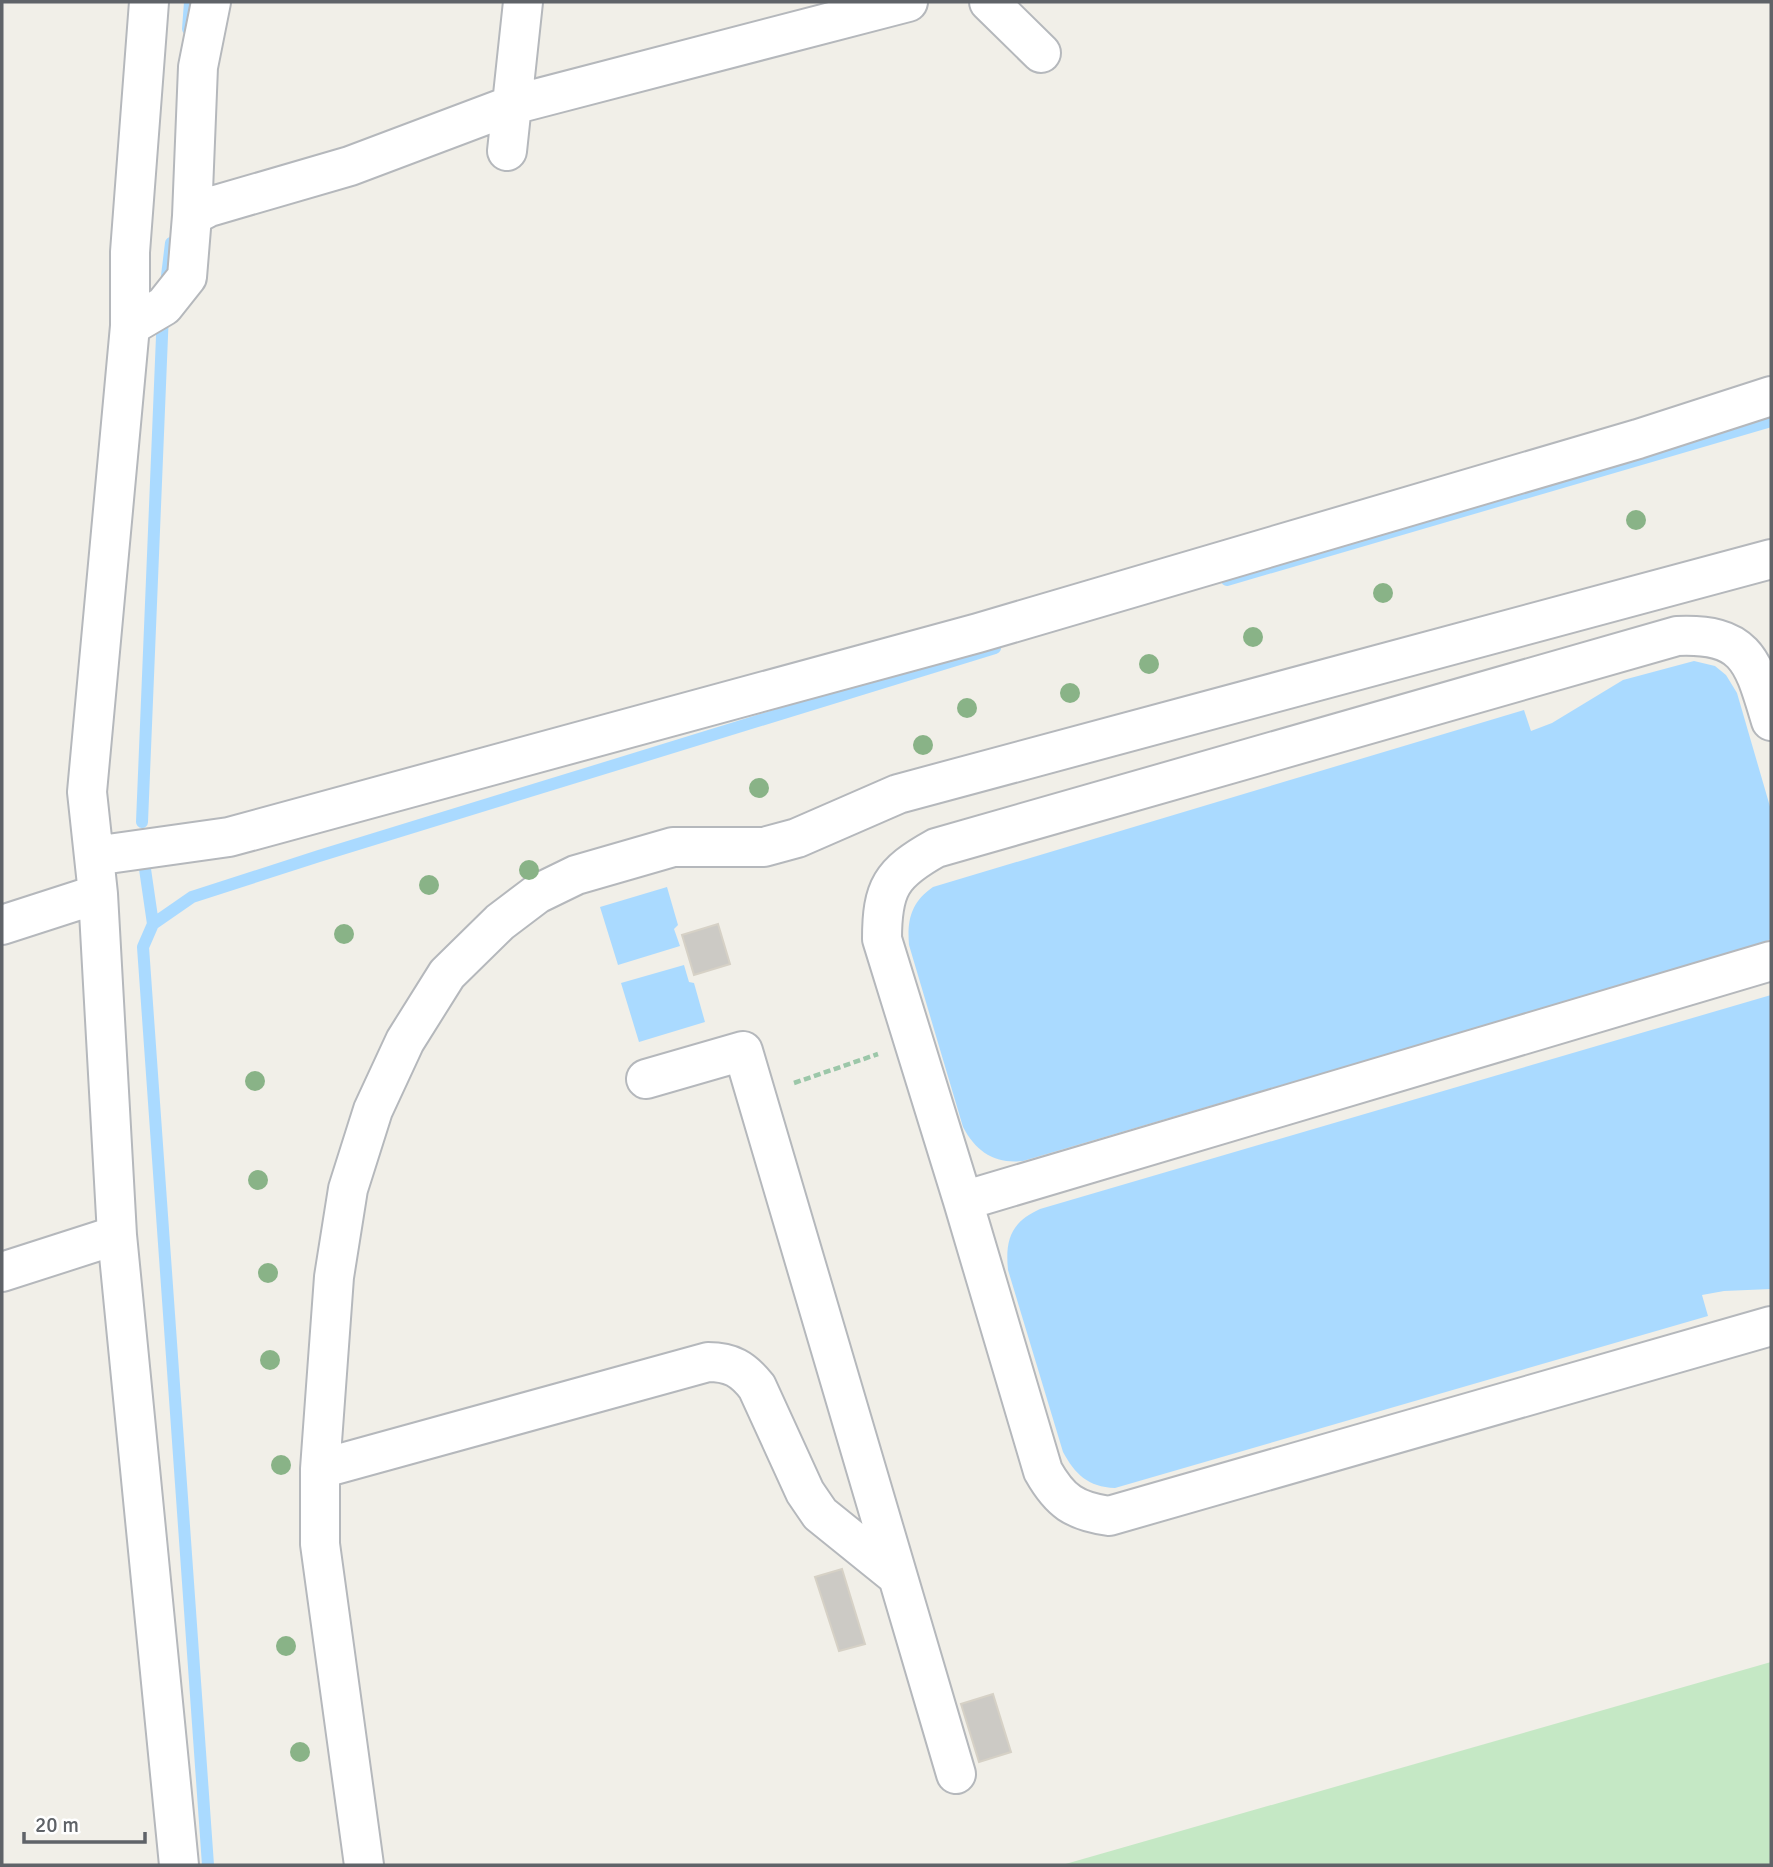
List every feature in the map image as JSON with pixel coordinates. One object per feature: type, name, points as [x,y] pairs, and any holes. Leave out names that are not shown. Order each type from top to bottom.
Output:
[{"type":"street","points":[[149,2],[130,252],[130,326],[87,792],[98,894],[117,1235],[179,1865]]},
{"type":"street","points":[[130,326],[164,306],[187,277],[198,67],[211,2]]},
{"type":"street","points":[[507,151],[523,2]]},
{"type":"street","points":[[192,216],[209,207],[350,166],[512,105],[908,2]]},
{"type":"street","points":[[989,2],[1041,53]]},
{"type":"street","points":[[94,856],[229,837],[938,644],[1638,439],[1771,396]]},
{"type":"street","points":[[364,1865],[320,1544],[320,1469],[334,1277],[348,1189],[373,1110],[405,1041],[447,974],[500,922],[537,894],[576,875],[673,848],[764,847],[786,841],[898,794],[1771,559]]},
{"type":"street","points":[[1706,578],[1725,641]]},
{"type":"street","points":[[1771,721],[1757,675],[1745,654],[1725,641],[1704,635],[1678,636],[936,848],[911,862],[892,883],[882,911],[882,939],[963,1201],[1042,1471],[1054,1490],[1069,1504],[1087,1513],[1108,1516],[1771,1326]]},
{"type":"street","points":[[2,925],[98,894]]},
{"type":"street","points":[[963,1201],[1771,961]]},
{"type":"street","points":[[646,1079],[743,1051],[956,1774]]},
{"type":"street","points":[[2,1272],[117,1235]]},
{"type":"street","points":[[320,1469],[708,1362],[722,1362],[736,1366],[757,1387],[805,1492],[820,1514],[898,1577]]},
{"type":"path","points":[[757,1095],[914,1042]]},
{"type":"green space","points":[[1771,1662],[1771,1865],[1062,1865]]},
{"type":"water","points":[[1694,661],[1715,666],[1726,675],[1737,693],[1771,810],[1771,939],[1755,946],[1023,1161],[995,1158],[980,1150],[968,1136],[963,1127],[909,945],[912,912],[920,899],[933,887],[1524,710],[1531,731],[1552,723],[1623,680]]},
{"type":"water","points":[[667,887],[678,925],[674,929],[680,946],[618,965],[600,907]]},
{"type":"water","points":[[684,965],[689,982],[694,983],[705,1022],[639,1042],[621,983]]},
{"type":"water","points":[[1771,995],[1771,1289],[1702,1295],[1708,1316],[1115,1488],[1097,1485],[1083,1478],[1068,1460],[1063,1452],[1008,1270],[1008,1250],[1012,1233],[1030,1214]]},
{"type":"building","points":[[718,924],[730,964],[694,975],[682,935]]},
{"type":"building","points":[[842,1569],[865,1644],[839,1651],[815,1577]]},
{"type":"building","points":[[993,1694],[1011,1752],[979,1762],[961,1704]]},
{"type":"waterway","points":[[188,29],[190,2]]},
{"type":"waterway","points":[[166,284],[171,243]]},
{"type":"waterway","points":[[142,822],[163,312]]},
{"type":"waterway","points":[[1227,580],[1771,421]]},
{"type":"waterway","points":[[208,1865],[143,947],[153,924],[192,897],[995,648]]},
{"type":"waterway","points":[[145,869],[153,924]]}]
